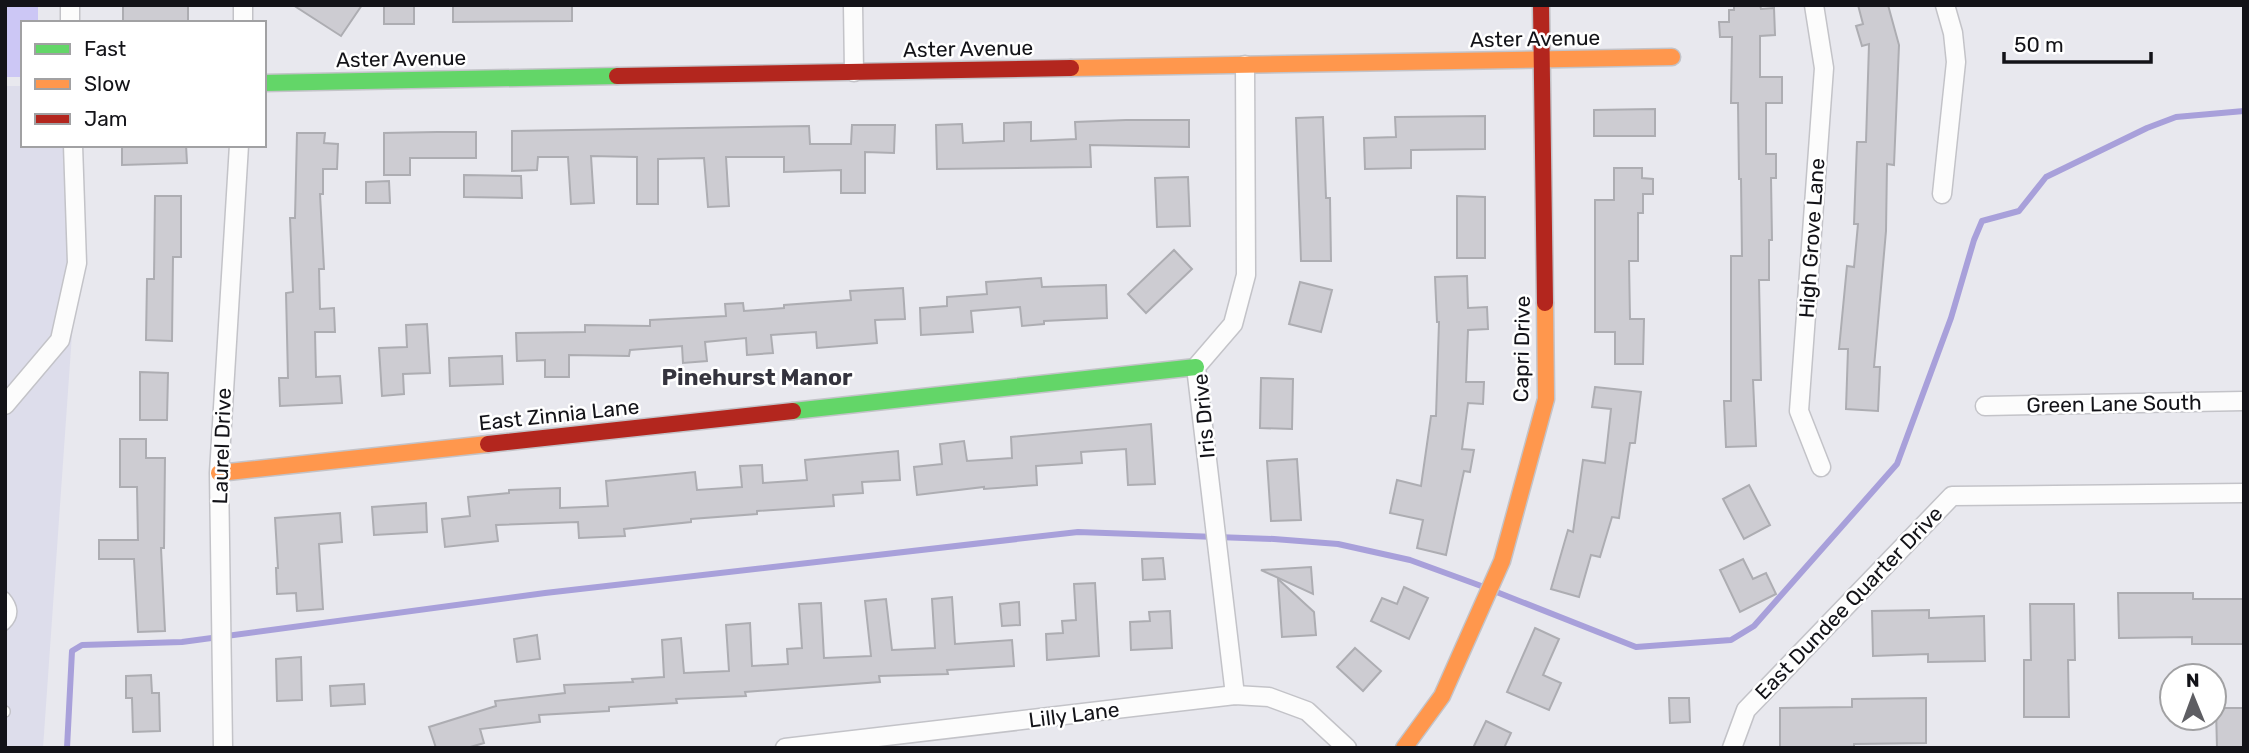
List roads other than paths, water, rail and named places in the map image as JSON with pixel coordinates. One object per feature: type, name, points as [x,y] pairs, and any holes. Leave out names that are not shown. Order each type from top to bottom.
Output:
[{"type":"street","points":[[853,5],[854,72]]},
{"type":"street","name":"Capri Drive","points":[[1404,748],[1442,696],[1502,561],[1546,399],[1541,5]]},
{"type":"street","name":"High Grove Lane","points":[[1814,5],[1824,68],[1799,411],[1821,467]]},
{"type":"street","points":[[1942,194],[1956,62],[1953,33],[1945,5]]},
{"type":"street","name":"Aster Avenue","points":[[266,83],[1672,57]]},
{"type":"street","name":"Iris Drive","points":[[1235,695],[1196,367],[1233,324],[1246,275],[1245,65]]},
{"type":"street","points":[[5,405],[60,340],[77,263],[73,147]]},
{"type":"street","name":"Laurel Drive","points":[[223,748],[219,473],[239,147]]},
{"type":"street","name":"East Zinnia Lane","points":[[219,473],[1196,367]]},
{"type":"street","name":"Green Lane South","points":[[1985,406],[2244,401]]},
{"type":"street","name":"East Dundee Quarter Drive","points":[[1732,748],[1746,710],[1952,496],[2244,493]]},
{"type":"street","name":"Lilly Lane","points":[[785,748],[855,745],[1235,695],[1269,697],[1307,711],[1347,748]]},
{"type":"lane","points":[[5,597],[12,610],[11,619],[5,625]]},
{"type":"waterway","points":[[1494,591],[1636,647],[1731,640],[1754,626],[1897,464],[1951,318],[1982,221],[2019,211],[2046,177],[2147,128],[2176,117],[2244,111]]},
{"type":"waterway","points":[[67,748],[72,651],[82,645],[182,642],[545,593],[1078,532],[1338,544],[1410,560],[1484,587]]},
{"type":"district","name":"Pinehurst Manor","points":[[757,377]]}]
